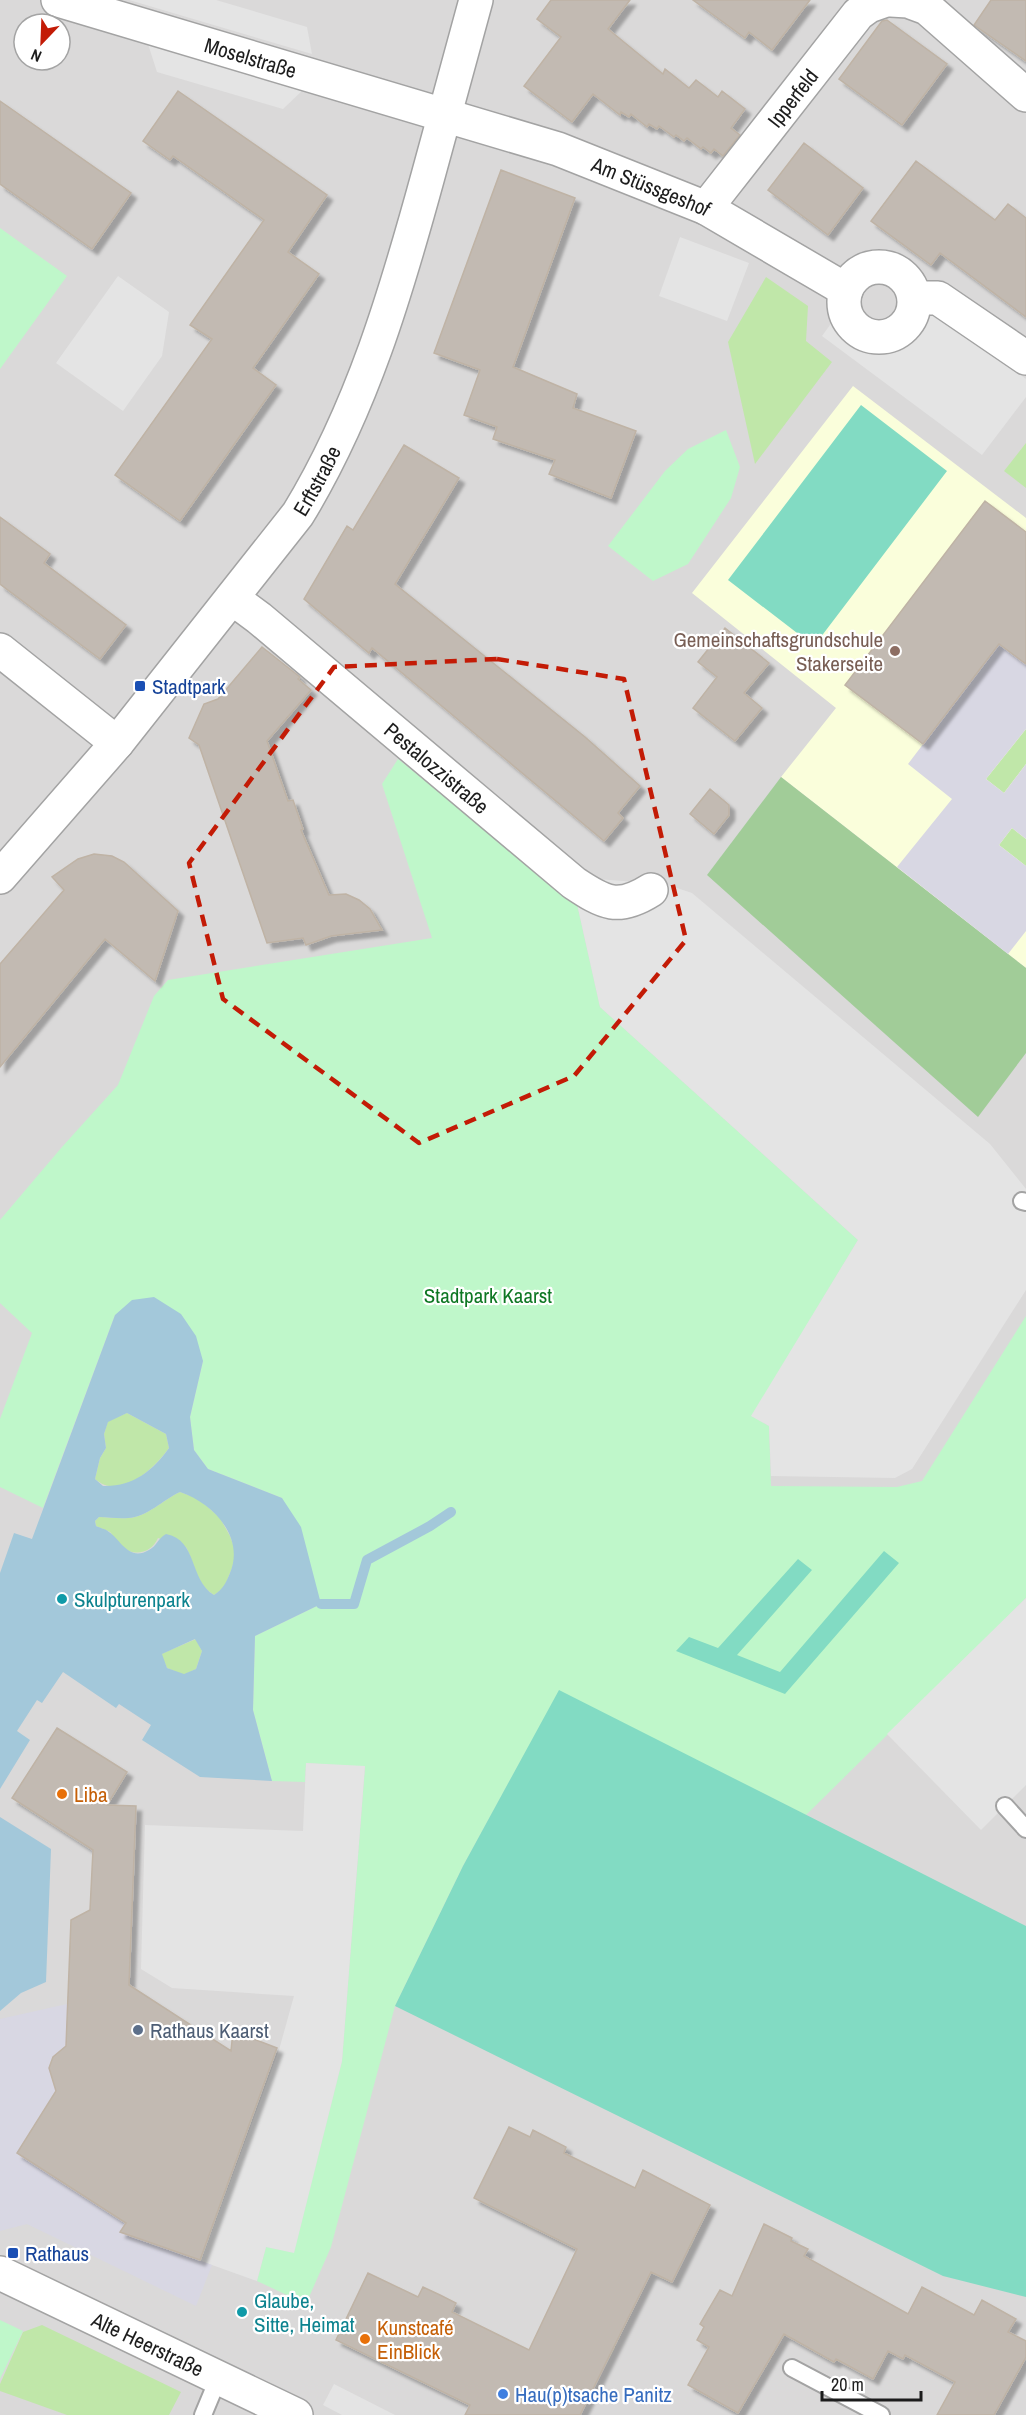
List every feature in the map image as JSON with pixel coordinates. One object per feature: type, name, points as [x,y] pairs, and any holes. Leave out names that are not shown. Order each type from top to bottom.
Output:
[{"type":"street","name":"Moselstraße","points":[[58,0],[444,115]]},
{"type":"street","name":"Erftstraße","points":[[0,877],[117,743],[298,514],[335,449],[388,316],[476,0]]},
{"type":"street","name":"Ipperfeld","points":[[706,208],[858,14],[869,6],[886,0]]},
{"type":"street","points":[[891,0],[908,1],[927,8],[1026,95]]},
{"type":"street","name":"Am Stüssgeshof","points":[[444,115],[558,149],[706,208],[846,290]]},
{"type":"street","points":[[871,267],[895,270],[908,281],[915,298],[909,322],[898,333],[876,338],[864,334],[852,325],[846,315],[844,302],[846,290],[852,279],[871,267]]},
{"type":"street","points":[[915,298],[938,298],[1026,358]]},
{"type":"street","name":"Pestalozzistraße","points":[[232,598],[259,618],[574,883],[599,900],[611,903],[625,902],[651,890]]},
{"type":"street","points":[[0,650],[117,743]]},
{"type":"street","name":"Alte Heerstraße","points":[[0,2273],[296,2415]]},
{"type":"lane","points":[[1005,1806],[1026,1829]]},
{"type":"lane","points":[[792,2368],[881,2415]]},
{"type":"lane","points":[[203,2415],[218,2379]]},
{"type":"highlighted area","points":[[497,659],[624,679],[686,940],[574,1076],[419,1143],[223,999],[189,863],[334,667]]},
{"type":"shaded area","points":[[0,0],[1026,0],[1026,2415],[0,2415]]},
{"type":"shaded area","points":[[129,0],[216,0],[307,27],[312,54]]},
{"type":"shaded area","points":[[148,44],[304,89],[283,109],[157,72]]},
{"type":"shaded area","points":[[680,237],[749,263],[727,321],[659,296]]},
{"type":"shaded area","points":[[118,276],[169,312],[162,356],[123,411],[56,363]]},
{"type":"shaded area","points":[[932,309],[1026,379],[1026,397],[982,455],[822,336],[835,318],[876,349],[907,340]]},
{"type":"shaded area","name":"Gemeinschaftsgrundschule Stakerseite","points":[[853,386],[1026,518],[1026,968],[781,777],[836,708],[692,593]]},
{"type":"shaded area","points":[[999,644],[1026,657],[1026,729],[986,779],[1004,793],[1026,764],[1026,839],[1012,828],[999,845],[1026,866],[1026,931],[1008,954],[897,867],[952,799],[908,764]]},
{"type":"shaded area","points":[[596,879],[665,884],[692,893],[990,1144],[1026,1189],[1026,1290],[912,1469],[895,1478],[771,1476],[769,1426],[751,1416],[858,1240],[600,1007],[577,904]]},
{"type":"shaded area","points":[[1026,1598],[1026,1785],[981,1830],[887,1734]]},
{"type":"shaded area","points":[[306,1763],[365,1766],[342,2061],[294,2253],[266,2247],[257,2281],[201,2261],[279,2050],[294,1996],[172,1988],[141,1969],[145,1825],[303,1831]]},
{"type":"shaded area","points":[[67,2004],[67,2023],[77,2023],[67,2048],[57,2053],[50,2062],[49,2068],[52,2078],[60,2086],[17,2153],[126,2223],[121,2232],[212,2265],[196,2306],[27,2224],[0,2231],[0,2019]]},
{"type":"shaded area","points":[[334,2384],[395,2415],[342,2415],[323,2405]]},
{"type":"green space","points":[[0,228],[67,276],[0,369]]},
{"type":"green space","points":[[766,277],[808,306],[806,341],[832,362],[755,464],[728,342]]},
{"type":"green space","points":[[861,405],[947,471],[814,646],[728,580]]},
{"type":"green space","points":[[726,430],[740,467],[731,498],[688,564],[653,581],[608,546],[665,471],[688,449]]},
{"type":"green space","points":[[1026,443],[1026,488],[1004,471]]},
{"type":"green space","points":[[1026,729],[1026,764],[1004,793],[986,779]]},
{"type":"green space","name":"Stadtpark Kaarst","points":[[398,759],[577,904],[600,1007],[858,1240],[752,1416],[769,1426],[771,1486],[897,1487],[922,1481],[1026,1316],[1026,1598],[806,1815],[559,1691],[463,1866],[395,2006],[331,2247],[306,2304],[257,2281],[266,2247],[294,2252],[342,2061],[365,1767],[306,1763],[305,1782],[272,1781],[253,1710],[255,1636],[321,1604],[311,1571],[282,1498],[208,1469],[194,1450],[190,1417],[203,1361],[115,1315],[43,1508],[0,1487],[0,1419],[32,1333],[0,1303],[0,1220],[118,1085],[154,996],[168,980],[432,938],[382,784]]},
{"type":"green space","points":[[781,777],[1026,968],[1026,1053],[978,1117],[707,875]]},
{"type":"green space","points":[[1012,828],[1026,839],[1026,866],[999,845]]},
{"type":"green space","points":[[127,1413],[166,1434],[169,1448],[155,1465],[136,1480],[115,1486],[105,1485],[95,1479],[100,1458],[106,1448],[104,1434],[108,1421]]},
{"type":"green space","points":[[180,1492],[199,1499],[220,1518],[236,1553],[224,1588],[214,1595],[203,1585],[186,1547],[158,1538],[146,1551],[130,1551],[118,1543],[110,1532],[96,1526],[95,1521],[99,1517],[121,1518],[142,1515]]},
{"type":"green space","points":[[884,1551],[899,1563],[785,1694],[676,1651],[689,1637],[718,1648],[798,1559],[812,1570],[737,1655],[780,1672]]},
{"type":"green space","points":[[196,1639],[202,1651],[196,1669],[184,1675],[167,1668],[161,1654]]},
{"type":"green space","points":[[559,1690],[1026,1926],[1026,2297],[943,2276],[395,2006],[463,1866]]},
{"type":"green space","points":[[0,2320],[23,2331],[0,2379]]},
{"type":"green space","points":[[42,2325],[181,2392],[169,2415],[67,2415],[0,2391],[0,2384],[23,2332]]},
{"type":"water","points":[[154,1297],[181,1314],[196,1336],[203,1361],[190,1417],[194,1450],[208,1469],[282,1498],[301,1527],[321,1604],[255,1636],[253,1710],[272,1781],[200,1777],[142,1740],[151,1725],[119,1704],[116,1708],[63,1672],[42,1703],[37,1700],[17,1731],[30,1740],[0,1789],[0,1573],[14,1533],[32,1539],[115,1315],[132,1300]],"holes":[[[127,1413],[166,1434],[169,1448],[156,1464],[141,1476],[123,1484],[103,1486],[95,1479],[100,1458],[106,1448],[104,1434],[108,1422]],[[180,1492],[204,1504],[214,1513],[223,1523],[233,1547],[234,1560],[226,1583],[220,1590],[214,1595],[206,1588],[200,1580],[189,1552],[176,1538],[166,1534],[152,1548],[136,1553],[131,1552],[108,1531],[96,1526],[95,1521],[99,1517],[135,1517]],[[195,1639],[202,1651],[196,1669],[184,1674],[167,1668],[162,1654]]]},
{"type":"water","points":[[0,1817],[51,1849],[46,1982],[21,1993],[0,2011]]},
{"type":"building","points":[[551,0],[630,0],[608,29],[663,74],[665,69],[689,88],[696,80],[718,97],[722,91],[745,109],[731,128],[740,135],[723,156],[714,149],[711,153],[703,147],[701,149],[687,138],[684,141],[676,135],[674,137],[659,126],[657,129],[649,124],[647,127],[631,114],[629,117],[621,112],[620,115],[593,94],[572,122],[524,86],[561,37],[537,19]]},
{"type":"building","points":[[693,0],[810,0],[772,50],[749,32],[745,38]]},
{"type":"building","points":[[991,0],[1026,0],[1026,61],[974,25]]},
{"type":"building","points":[[887,20],[947,64],[902,125],[839,79],[882,21]]},
{"type":"building","points":[[178,91],[327,195],[288,252],[319,274],[253,368],[276,385],[180,521],[115,475],[212,339],[190,325],[264,220],[173,156],[170,160],[143,141]]},
{"type":"building","points":[[0,101],[131,193],[92,249],[0,184]]},
{"type":"building","points":[[804,143],[863,188],[828,235],[768,190]]},
{"type":"building","points":[[916,161],[995,220],[1008,204],[1026,218],[1026,317],[940,253],[931,265],[871,221]]},
{"type":"building","points":[[501,170],[575,198],[513,367],[577,394],[573,408],[636,431],[611,498],[549,474],[555,460],[493,439],[497,427],[464,415],[480,370],[434,353]]},
{"type":"building","points":[[404,445],[459,478],[395,584],[585,737],[640,786],[618,813],[623,818],[604,841],[372,648],[369,653],[304,599],[347,526],[353,530]]},
{"type":"building","points":[[985,501],[1026,532],[1026,664],[999,644],[923,744],[845,685]]},
{"type":"building","points":[[0,517],[50,554],[44,563],[126,625],[100,659],[0,584]]},
{"type":"building","points":[[725,628],[769,663],[744,693],[762,708],[735,741],[693,708],[717,677],[698,662]]},
{"type":"building","points":[[262,647],[300,677],[298,679],[311,690],[267,741],[288,801],[293,800],[303,829],[301,830],[329,895],[346,894],[359,900],[370,909],[382,930],[331,936],[306,945],[303,938],[267,943],[199,745],[189,738],[204,704],[218,699]]},
{"type":"building","points":[[710,789],[729,805],[729,815],[714,834],[690,814]]},
{"type":"building","points":[[94,854],[112,856],[124,862],[178,911],[155,981],[105,939],[0,1067],[0,964],[64,890],[52,877],[78,859]]},
{"type":"building","name":"Rathaus Kaarst","points":[[57,1728],[127,1772],[107,1805],[136,1806],[129,1985],[231,2051],[233,2031],[277,2048],[200,2260],[120,2232],[126,2223],[17,2153],[56,2091],[49,2068],[53,2057],[66,2046],[71,1920],[90,1910],[93,1850],[12,1798]]},
{"type":"building","points":[[509,2127],[530,2137],[533,2130],[566,2147],[564,2153],[635,2188],[643,2170],[710,2205],[672,2282],[651,2272],[580,2415],[465,2415],[470,2405],[336,2340],[368,2273],[418,2297],[423,2287],[440,2295],[456,2303],[452,2312],[529,2350],[577,2249],[474,2198]]},
{"type":"building","points":[[764,2224],[808,2249],[804,2256],[908,2314],[922,2287],[974,2315],[982,2300],[1016,2319],[1008,2332],[1026,2341],[1026,2357],[994,2415],[937,2415],[955,2382],[905,2355],[903,2359],[888,2351],[873,2379],[836,2359],[834,2362],[784,2334],[738,2413],[688,2385],[709,2347],[697,2340],[704,2327],[700,2324],[720,2290],[732,2296]]},
{"type":"waterway","points":[[321,1604],[354,1604],[367,1560],[451,1512]]},
{"type":"place","name":"Gemeinschaftsgrundschule Stakerseite","points":[[895,651]]},
{"type":"place","name":"Stadtpark","points":[[140,686]]},
{"type":"place","name":"Skulpturenpark","points":[[62,1599]]},
{"type":"place","name":"Liba","points":[[62,1794]]},
{"type":"place","name":"Rathaus Kaarst","points":[[138,2030]]},
{"type":"place","name":"Rathaus","points":[[13,2253]]},
{"type":"place","name":"Glaube, Sitte, Heimat","points":[[242,2312]]},
{"type":"place","name":"Kunstcafé EinBlick","points":[[365,2339]]},
{"type":"place","name":"Hau(p)tsache Panitz","points":[[503,2394]]}]
